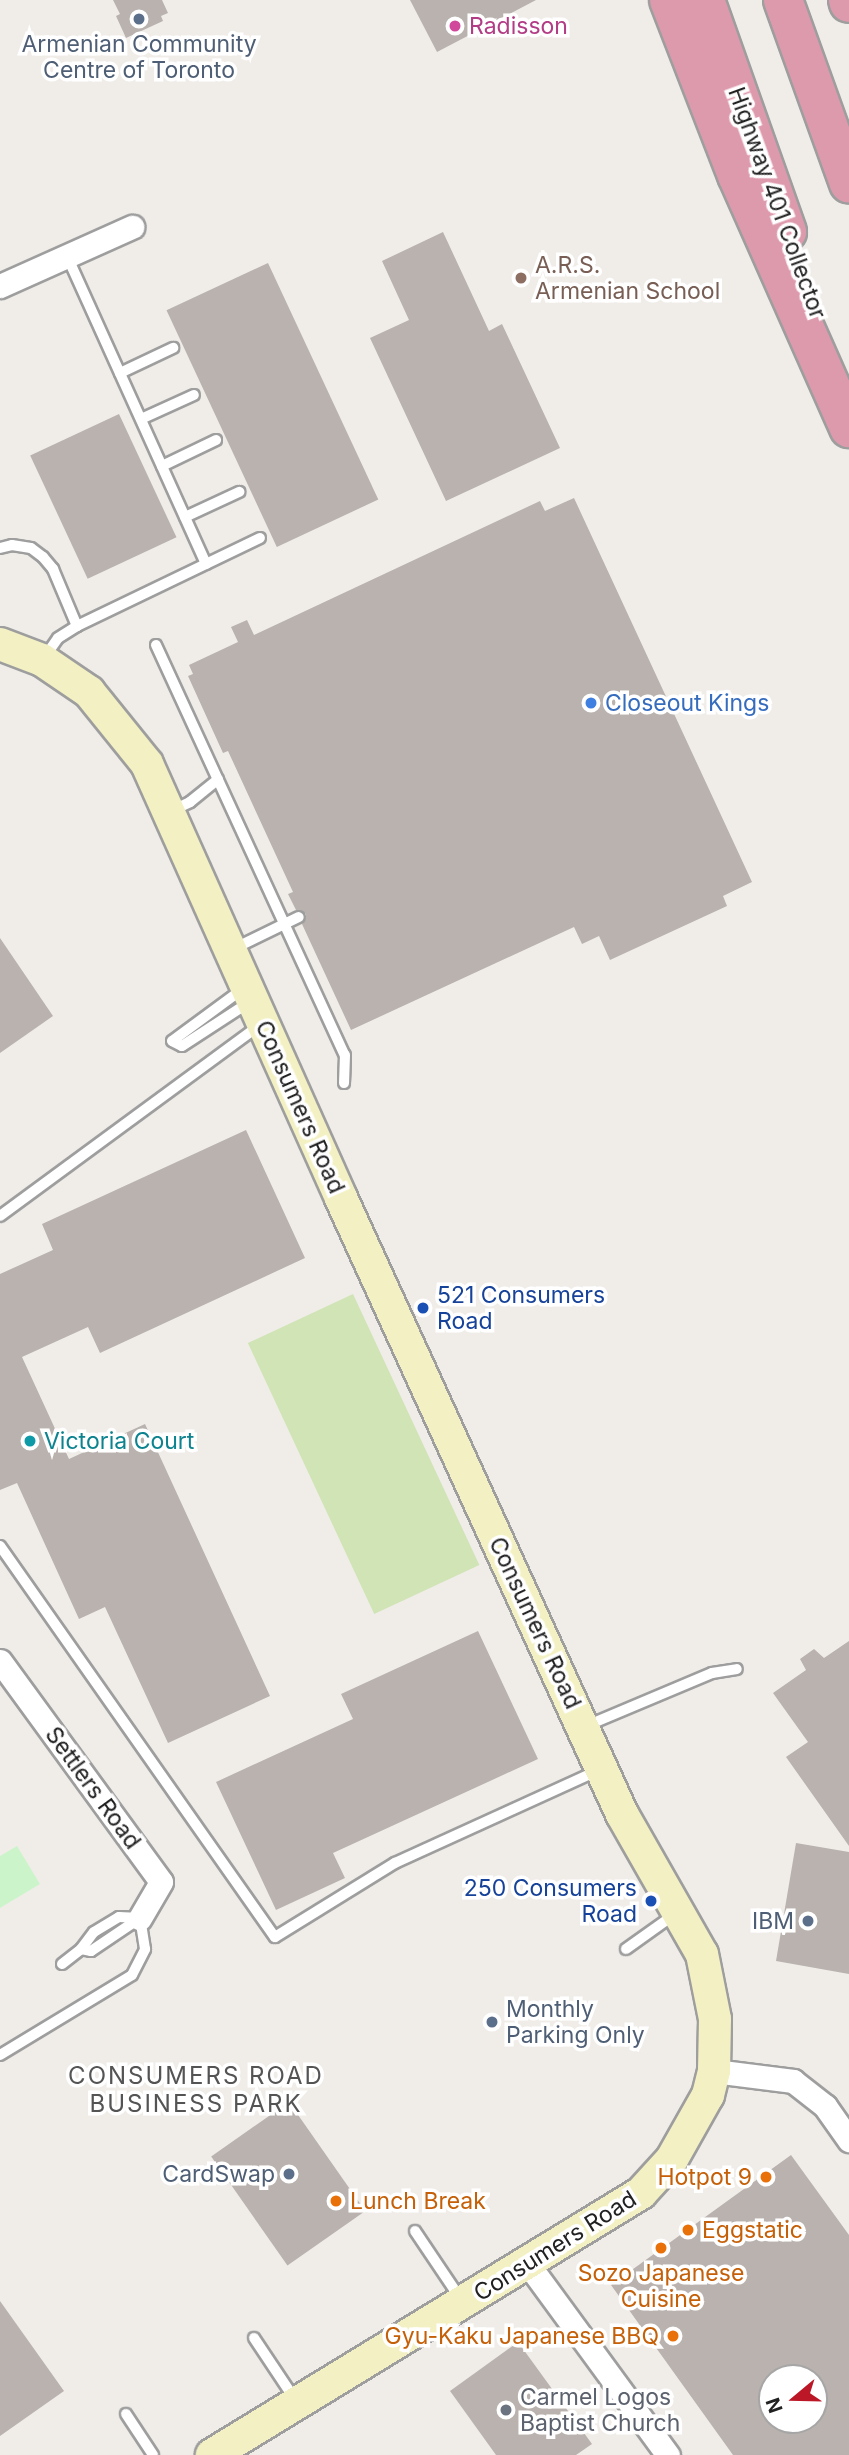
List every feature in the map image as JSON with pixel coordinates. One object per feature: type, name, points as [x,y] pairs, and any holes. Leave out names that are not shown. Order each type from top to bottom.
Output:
[{"type":"highway","points":[[669,0],[737,176],[849,428]]},
{"type":"highway","name":"Highway 401 Collector","points":[[705,0],[849,407]]},
{"type":"highway","points":[[783,0],[849,183]]},
{"type":"street","points":[[0,286],[132,227]]},
{"type":"street","name":"Consumers Road","points":[[0,644],[42,660],[89,692],[147,764],[622,1814],[702,1954],[715,2018],[714,2071],[708,2095],[672,2159],[641,2193],[212,2455]]},
{"type":"street","name":"Settlers Road","points":[[0,1661],[161,1882],[140,1918]]},
{"type":"street","points":[[714,2071],[793,2081],[825,2106],[849,2140]]},
{"type":"street","points":[[528,2264],[668,2455]]},
{"type":"lane","points":[[67,256],[206,564]]},
{"type":"lane","points":[[120,373],[173,348]]},
{"type":"lane","points":[[141,419],[194,395]]},
{"type":"lane","points":[[162,466],[216,440]]},
{"type":"lane","points":[[185,517],[239,492]]},
{"type":"lane","points":[[42,660],[58,638],[77,626],[260,538]]},
{"type":"lane","points":[[0,548],[12,545],[31,548],[43,557],[53,569],[77,626]]},
{"type":"lane","points":[[156,645],[345,1055],[344,1083]]},
{"type":"lane","points":[[169,812],[190,802],[218,779]]},
{"type":"lane","points":[[230,951],[299,917]]},
{"type":"lane","points":[[254,1003],[182,1046],[172,1041],[254,1003]]},
{"type":"lane","points":[[0,1216],[254,1003]]},
{"type":"lane","points":[[0,1546],[275,1937],[395,1863],[602,1768]]},
{"type":"lane","points":[[583,1727],[712,1673],[737,1669]]},
{"type":"lane","points":[[626,1949],[678,1913]]},
{"type":"lane","points":[[0,2055],[132,1975],[145,1948],[140,1918],[120,1917],[94,1932],[81,1949],[62,1964]]},
{"type":"lane","points":[[415,2231],[464,2303]]},
{"type":"lane","points":[[254,2338],[297,2404]]},
{"type":"lane","points":[[126,2414],[153,2455]]},
{"type":"green space","points":[[353,1294],[479,1565],[374,1614],[248,1343]]},
{"type":"green space","points":[[17,1846],[40,1884],[0,1908],[0,1856]]},
{"type":"building","name":"Armenian Community Centre of Toronto","points":[[113,0],[162,0],[168,13],[161,16],[163,21],[126,38],[116,16],[120,14]]},
{"type":"building","name":"Radisson","points":[[410,0],[536,0],[437,52]]},
{"type":"building","points":[[443,232],[489,331],[502,324],[560,448],[446,501],[370,338],[409,320],[382,261]]},
{"type":"building","points":[[268,263],[378,500],[277,547],[166,310]]},
{"type":"building","points":[[119,414],[176,537],[88,579],[30,455]]},
{"type":"building","points":[[574,498],[752,882],[723,896],[727,906],[610,960],[599,936],[582,944],[574,927],[351,1030],[302,924],[306,914],[296,910],[288,894],[293,892],[228,751],[223,753],[188,676],[193,674],[189,665],[238,642],[231,627],[247,620],[254,635],[540,501],[545,511]]},
{"type":"building","points":[[0,938],[53,1016],[0,1053]]},
{"type":"building","name":"Victoria Court","points":[[246,1130],[305,1258],[100,1353],[88,1327],[22,1357],[69,1459],[145,1424],[270,1696],[168,1743],[105,1607],[79,1619],[17,1483],[0,1490],[0,1274],[53,1250],[42,1224]]},
{"type":"building","points":[[478,1631],[538,1759],[333,1853],[345,1878],[276,1910],[216,1782],[353,1719],[341,1694]]},
{"type":"building","points":[[849,1641],[849,1846],[786,1757],[808,1742],[773,1693],[806,1670],[800,1659],[814,1649],[824,1658]]},
{"type":"building","points":[[796,1843],[849,1852],[849,1974],[776,1961]]},
{"type":"building","points":[[289,2102],[365,2211],[287,2265],[211,2156]]},
{"type":"building","points":[[791,2155],[849,2235],[849,2455],[733,2455],[611,2285]]},
{"type":"building","points":[[0,2301],[64,2391],[0,2436]]},
{"type":"building","points":[[518,2342],[592,2444],[576,2455],[496,2455],[450,2391]]},
{"type":"place","name":"Armenian Community Centre of Toronto","points":[[139,19]]},
{"type":"place","name":"Radisson","points":[[455,26]]},
{"type":"place","name":"A.R.S. Armenian School","points":[[521,278]]},
{"type":"place","name":"Closeout Kings","points":[[591,703]]},
{"type":"place","name":"521 Consumers Road","points":[[423,1308]]},
{"type":"place","name":"Victoria Court","points":[[30,1441]]},
{"type":"place","name":"250 Consumers Road","points":[[651,1901]]},
{"type":"place","name":"IBM","points":[[808,1921]]},
{"type":"place","name":"Monthly Parking Only","points":[[492,2022]]},
{"type":"place","name":"CardSwap","points":[[289,2174]]},
{"type":"place","name":"Hotpot 9","points":[[766,2177]]},
{"type":"place","name":"Lunch Break","points":[[336,2201]]},
{"type":"place","name":"Eggstatic","points":[[688,2230]]},
{"type":"place","name":"Sozo Japanese Cuisine","points":[[661,2248]]},
{"type":"place","name":"Gyu-Kaku Japanese BBQ","points":[[673,2336]]},
{"type":"place","name":"Carmel Logos Baptist Church","points":[[506,2410]]},
{"type":"district","name":"CONSUMERS ROAD BUSINESS PARK","points":[[196,2090]]}]
